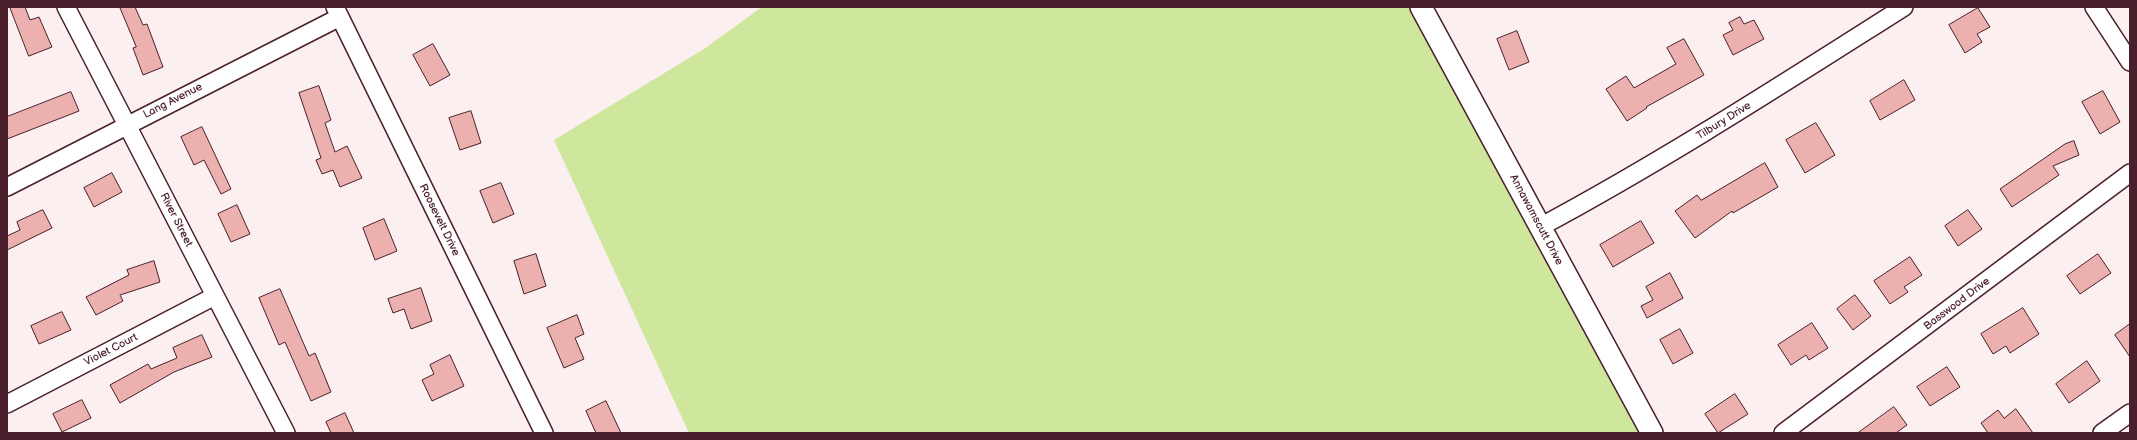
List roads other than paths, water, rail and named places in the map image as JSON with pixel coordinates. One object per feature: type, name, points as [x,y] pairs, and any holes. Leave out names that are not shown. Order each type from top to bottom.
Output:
[{"type":"street","name":"River Street","points":[[66,7],[286,433]]},
{"type":"street","name":"Annawamscutt Drive","points":[[1421,7],[1652,433]]},
{"type":"street","name":"Tilbury Drive","points":[[1540,227],[1620,184],[1699,137],[1904,7]]},
{"type":"street","points":[[2094,7],[2130,62]]},
{"type":"street","name":"Lang Avenue","points":[[7,187],[338,12]]},
{"type":"street","name":"Roosevelt Drive","points":[[338,12],[544,433]]},
{"type":"street","name":"Basswood Drive","points":[[1783,433],[2130,173]]},
{"type":"street","name":"Violet Court","points":[[7,404],[215,296]]},
{"type":"street","points":[[2102,433],[2130,413]]}]
